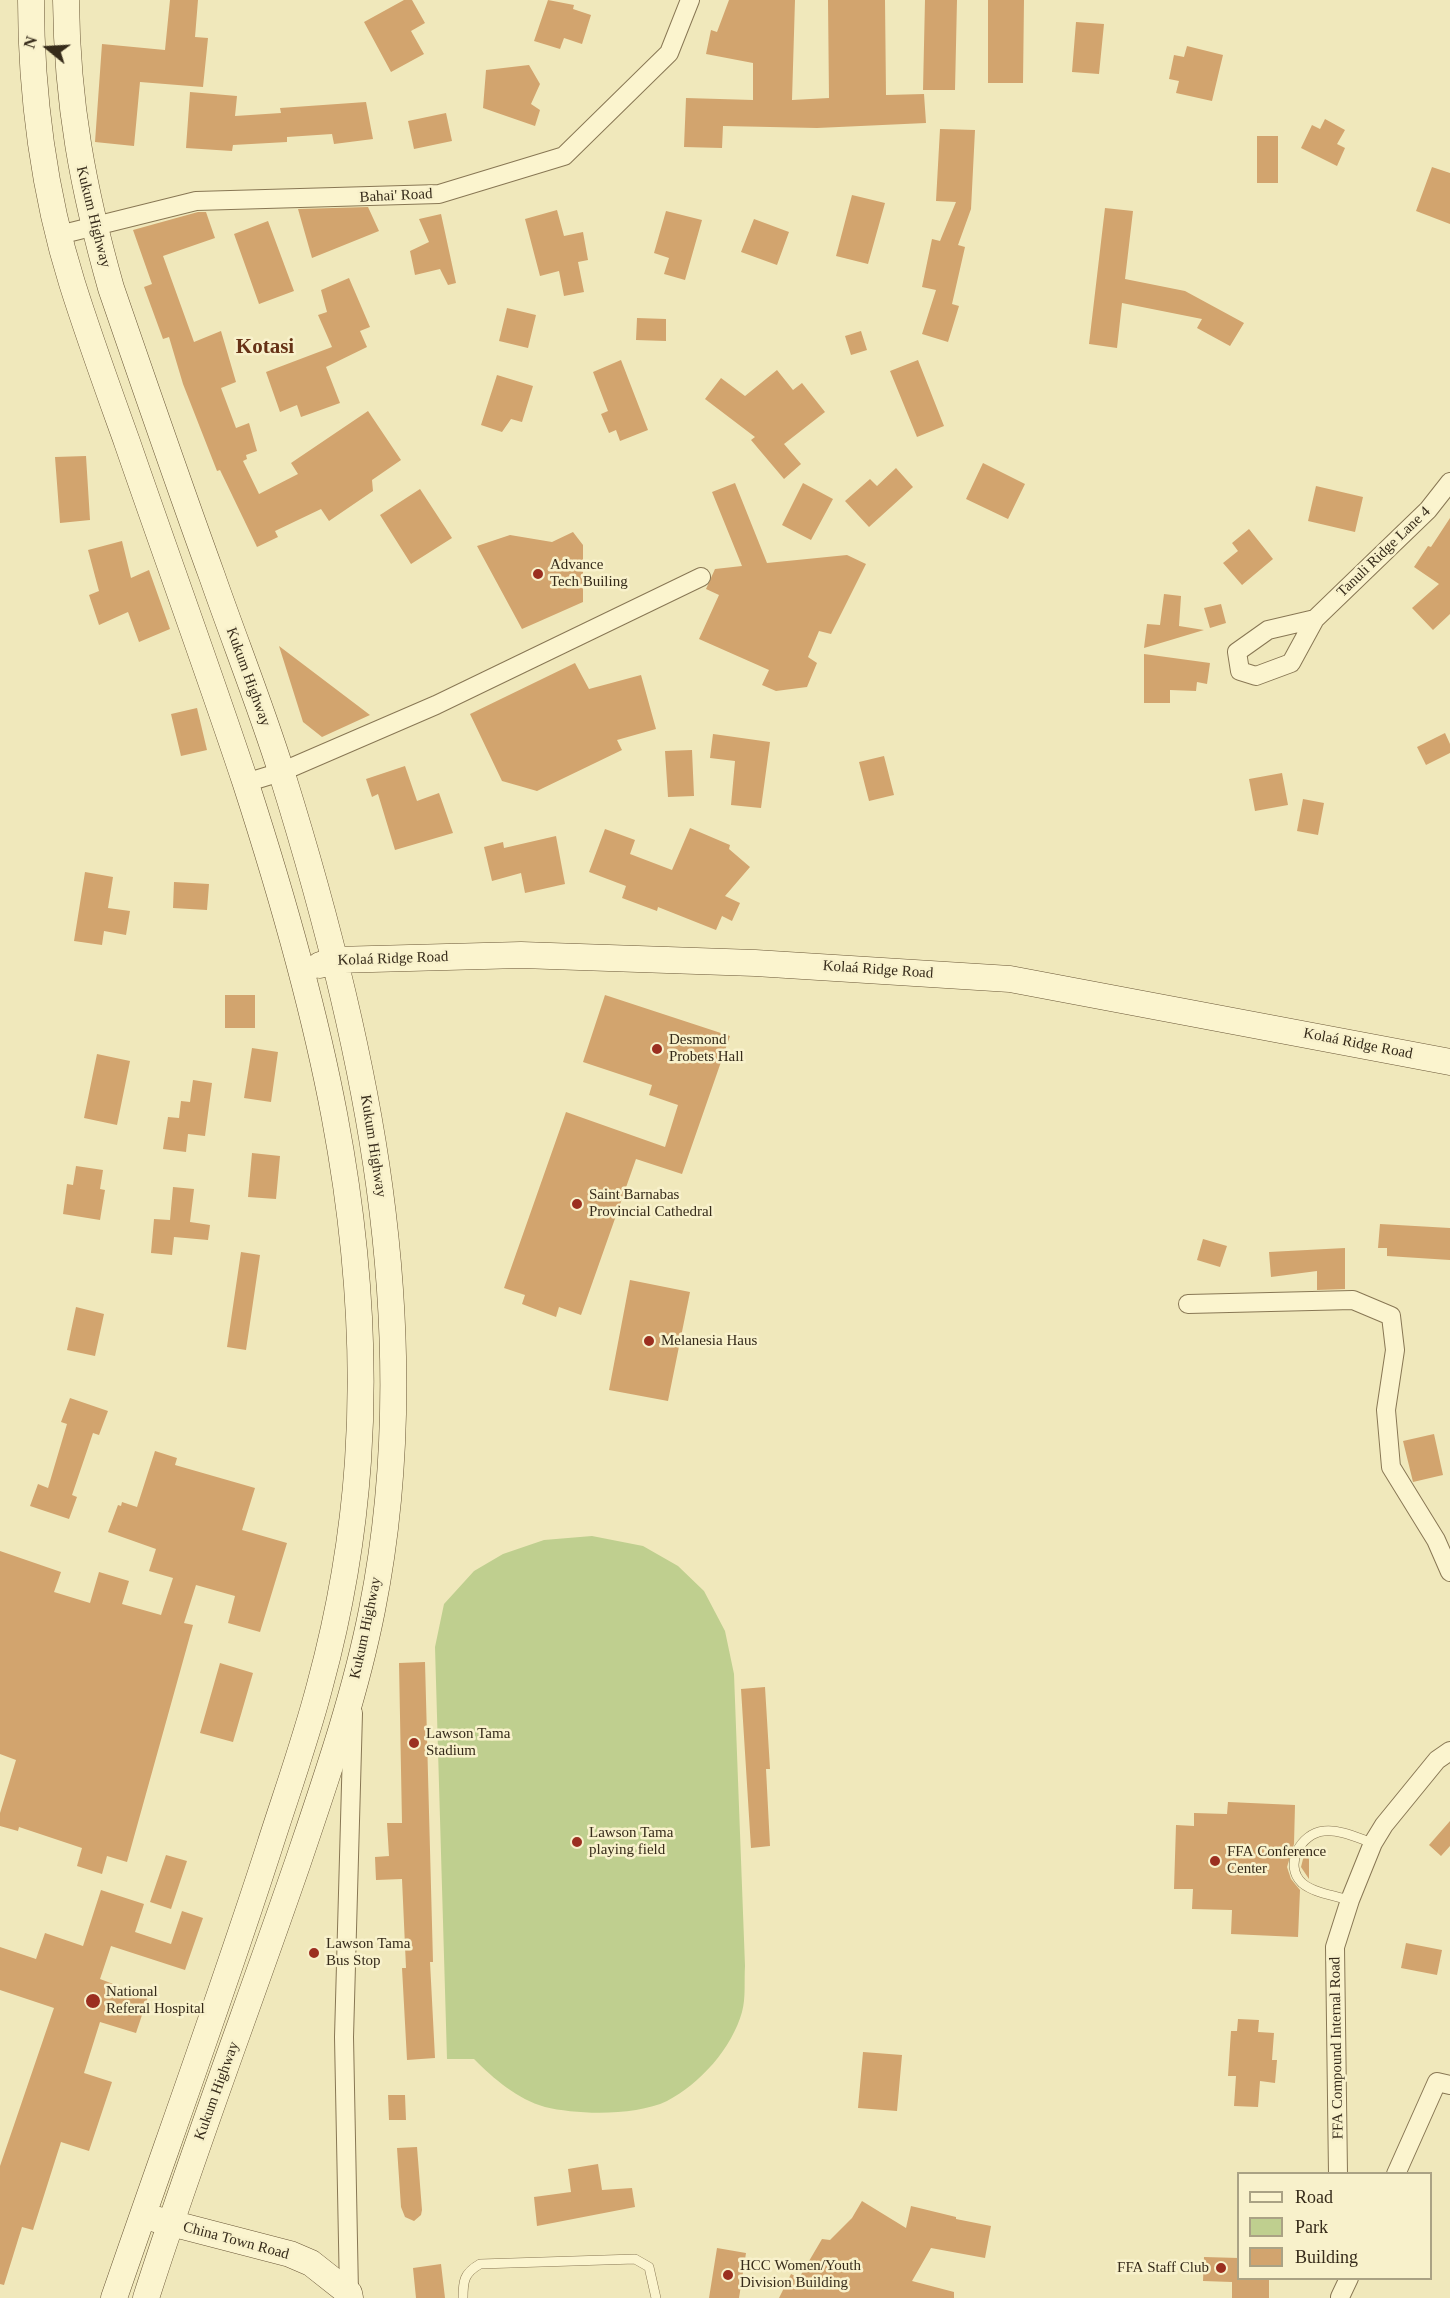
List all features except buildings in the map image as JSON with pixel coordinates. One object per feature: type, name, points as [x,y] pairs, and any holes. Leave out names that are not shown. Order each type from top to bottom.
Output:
[{"type":"main road","name":"Kukum Highway","points":[[31,0],[37,100],[49,192],[71,280],[245,783],[301,971],[334,1106],[345,1165],[354,1242],[359,1328],[358,1455],[355,1496],[336,1611],[321,1683],[241,1935],[114,2298]]},
{"type":"main road","name":"Kukum Highway","points":[[66,0],[71,98],[82,180],[93,226],[122,321],[281,772],[348,1009],[380,1184],[388,1248],[394,1347],[393,1450],[386,1520],[372,1611],[354,1684],[273,1934],[170,2223],[146,2298]]},
{"type":"main road","name":"Kolaá Ridge Road","points":[[301,971],[335,960],[521,955],[756,963],[1010,979],[1450,1062]]},
{"type":"main road","name":"China Town Road","points":[[143,2215],[290,2254],[311,2263],[349,2295]]},
{"type":"street","name":"Bahai' Road","points":[[59,235],[196,201],[439,194],[564,156],[669,53],[690,0]]},
{"type":"street","name":"Tanuli Ridge Lane 4","points":[[1315,619],[1428,510],[1450,482]]},
{"type":"street","points":[[245,783],[281,772],[436,705],[701,576]]},
{"type":"street","points":[[1188,1304],[1353,1300],[1391,1316],[1395,1350],[1386,1410],[1391,1467],[1436,1539],[1450,1572]]},
{"type":"street","points":[[349,2295],[344,2037],[354,1684]]},
{"type":"street","name":"FFA Compound Internal Road","points":[[1338,2172],[1335,1947],[1350,1900],[1373,1844],[1384,1825],[1437,1760],[1450,1751]]},
{"type":"street","points":[[1397,2172],[1437,2082],[1450,2085]]},
{"type":"street","points":[[1340,2280],[1340,2298]]},
{"type":"street","points":[[1340,2298],[1348,2280]]},
{"type":"lane","points":[[1350,1900],[1317,1890],[1301,1882],[1294,1870],[1298,1849],[1310,1835],[1324,1831],[1373,1844]]},
{"type":"lane","points":[[464,2298],[463,2281],[469,2270],[480,2264],[635,2259],[649,2267],[656,2298]]},
{"type":"green space","points":[[592,1536],[643,1546],[678,1566],[704,1591],[725,1631],[734,1674],[745,1966],[744,2001],[737,2025],[723,2051],[703,2075],[667,2101],[640,2109],[607,2113],[574,2112],[545,2107],[506,2088],[474,2059],[447,2059],[435,1647],[444,1604],[474,1571],[503,1554],[544,1540]]},
{"type":"place","name":"Advance Tech Builing","points":[[538,574]]},
{"type":"place","name":"Desmond Probets Hall","points":[[657,1049]]},
{"type":"place","name":"Saint Barnabas Provincial Cathedral","points":[[577,1204]]},
{"type":"place","name":"Melanesia Haus","points":[[649,1341]]},
{"type":"place","name":"Lawson Tama Stadium","points":[[414,1743]]},
{"type":"place","name":"Lawson Tama playing field","points":[[577,1842]]},
{"type":"place","name":"FFA Conference Center","points":[[1215,1861]]},
{"type":"place","name":"Lawson Tama Bus Stop","points":[[314,1953]]},
{"type":"place","name":"National Referal Hospital","points":[[93,2001]]},
{"type":"place","name":"FFA Staff Club","points":[[1221,2268]]},
{"type":"place","name":"HCC Women/Youth Division Building","points":[[728,2275]]},
{"type":"district","name":"Kotasi","points":[[265,348]]}]
